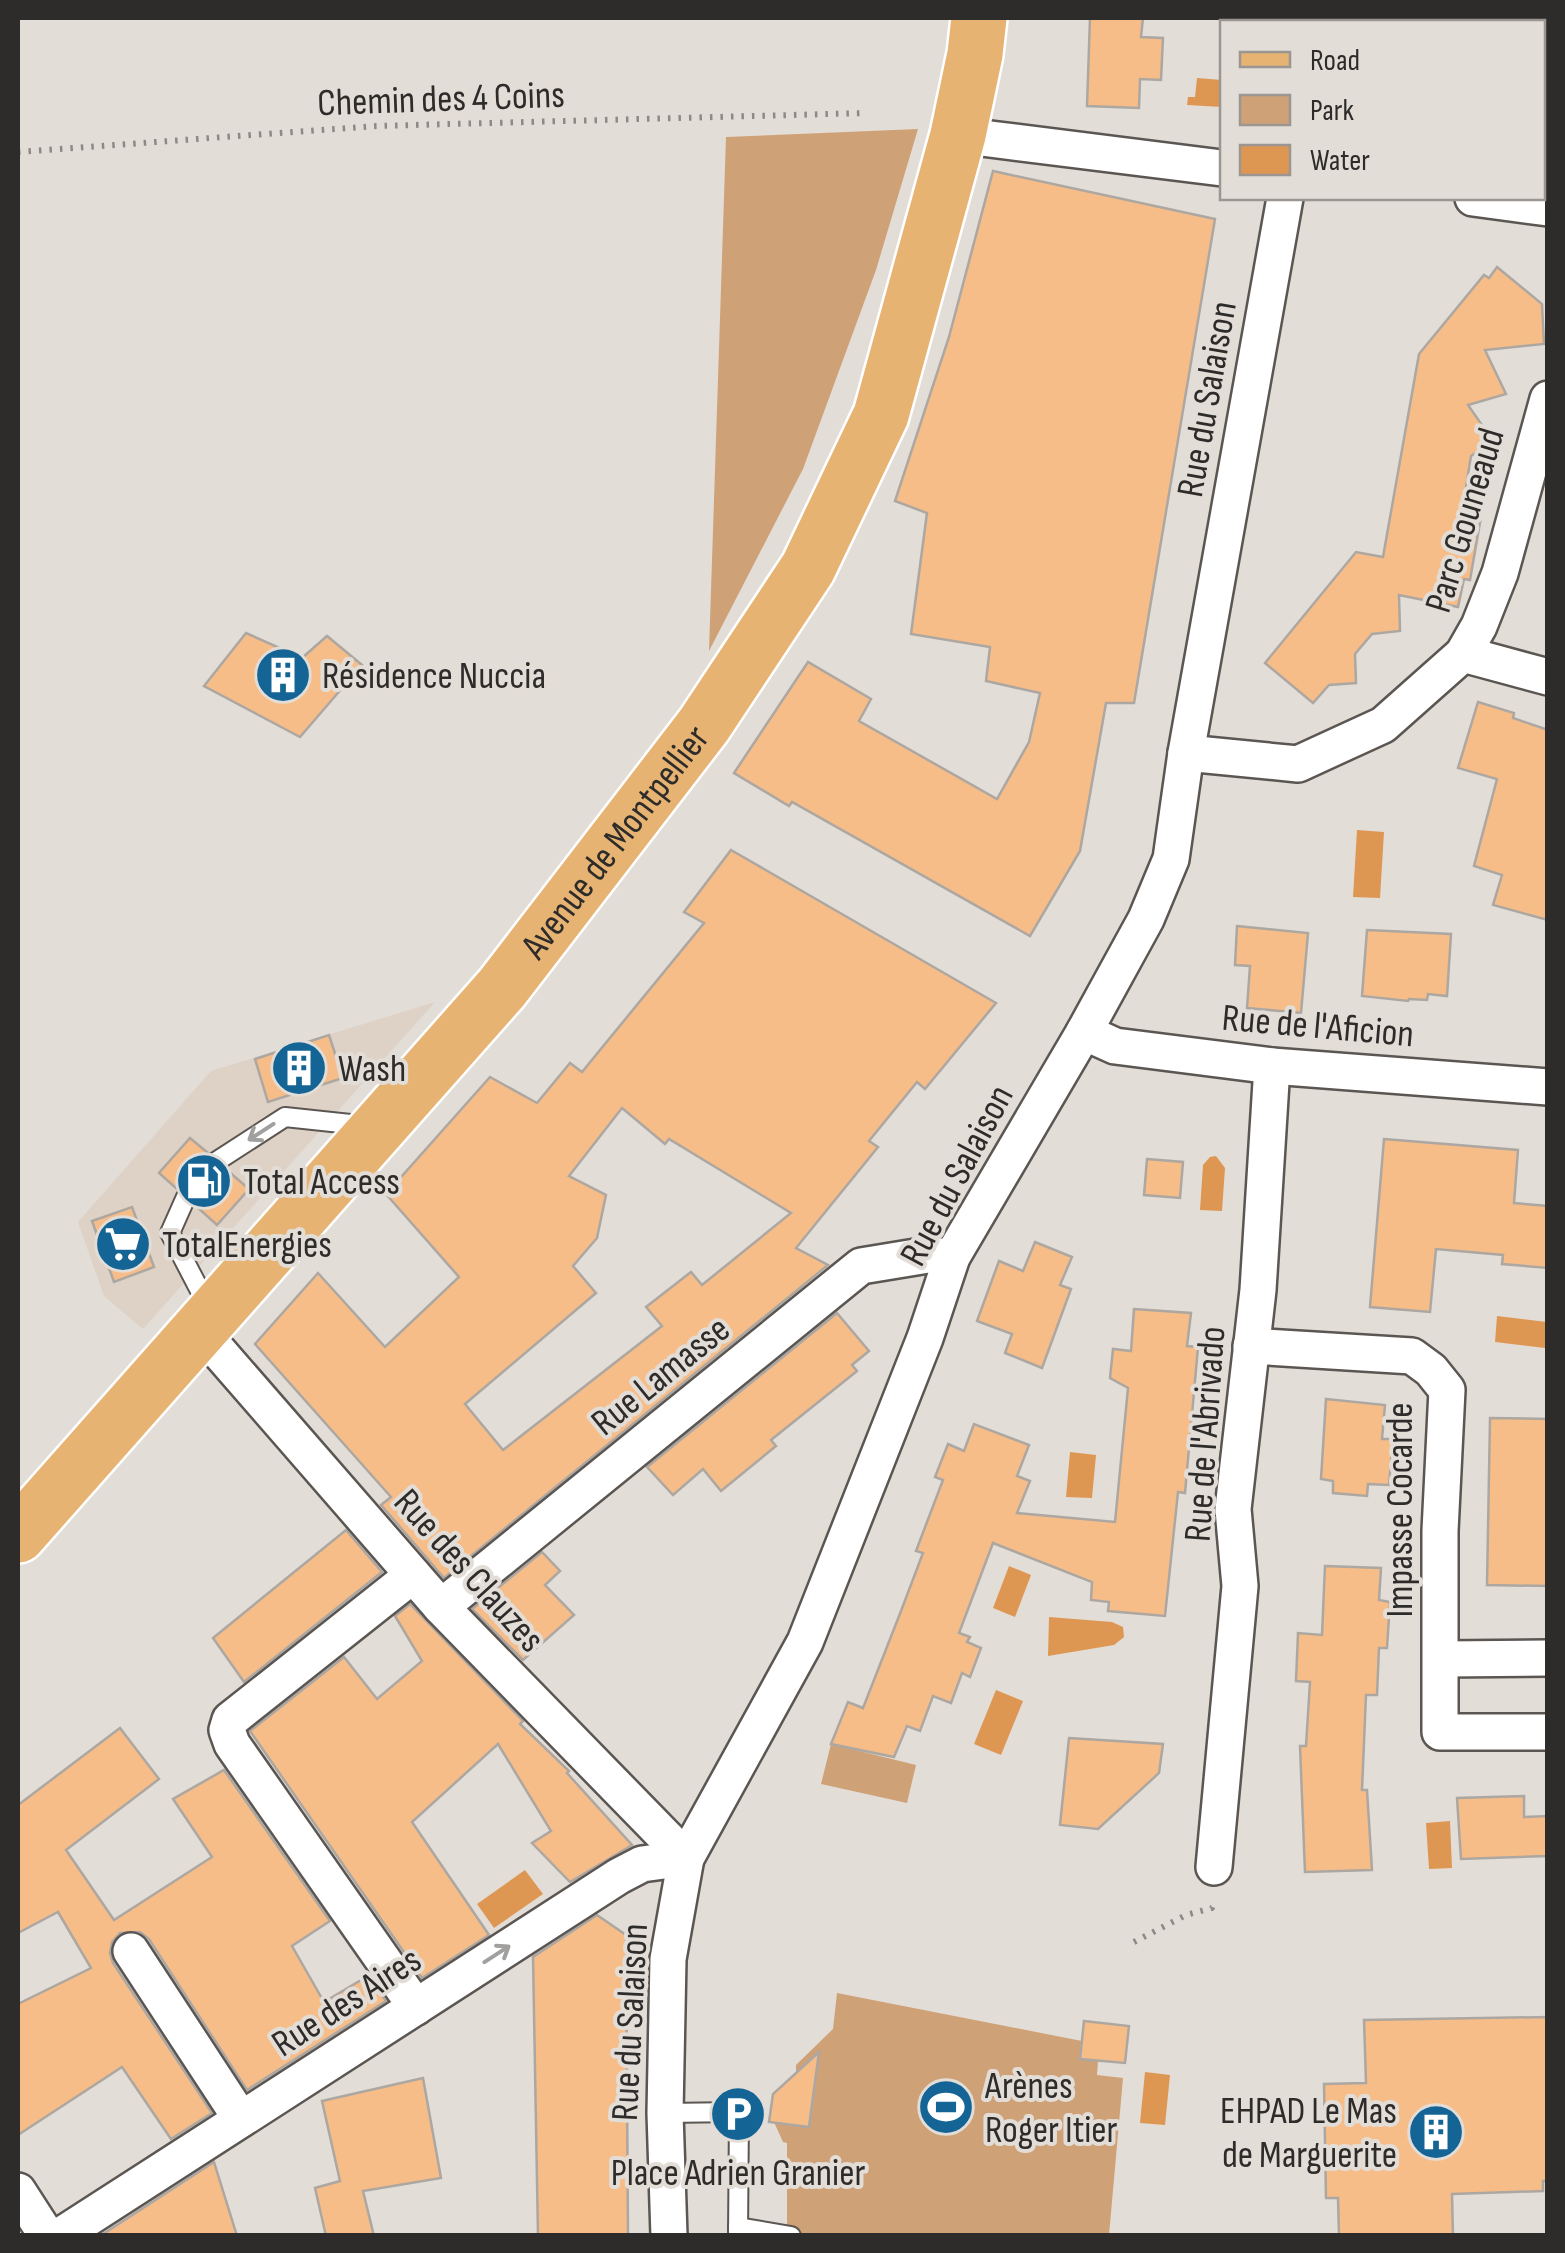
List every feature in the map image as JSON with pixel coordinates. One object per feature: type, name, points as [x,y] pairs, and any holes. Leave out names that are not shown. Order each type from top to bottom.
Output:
[{"type":"main road","name":"Avenue de Montpellier","points":[[18,1535],[502,988],[704,724],[808,568],[880,415],[958,135],[975,54],[978,18]]},
{"type":"street","points":[[958,135],[1220,168]]},
{"type":"street","name":"Rue du Salaison","points":[[669,2236],[668,1959],[686,1858],[806,1642],[925,1338],[952,1258],[1084,1032],[1146,919],[1171,859],[1186,753],[1285,200]]},
{"type":"street","points":[[1489,200],[1548,208]]},
{"type":"street","name":"Parc Gouneaud","points":[[1186,753],[1298,764],[1383,725],[1463,654],[1479,626],[1500,572],[1548,398]]},
{"type":"street","points":[[1463,654],[1548,677]]},
{"type":"street","name":"Rue de l'Aficion","points":[[1084,1032],[1115,1046],[1272,1066],[1548,1087]]},
{"type":"street","name":"Rue de l'Abrivado","points":[[1214,1867],[1240,1586],[1233,1509],[1252,1346],[1272,1066]]},
{"type":"street","name":"Rue Lamasse","points":[[441,1608],[861,1266],[928,1254],[952,1258]]},
{"type":"street","name":"Rue des Clauzes","points":[[207,1323],[441,1608],[686,1858]]},
{"type":"street","name":"Impasse Cocarde","points":[[1252,1346],[1412,1356],[1431,1370],[1447,1390],[1440,1530],[1440,1732],[1548,1732]]},
{"type":"street","points":[[413,1575],[230,1720],[227,1730],[232,1744],[416,2007]]},
{"type":"street","name":"Impasse Cocarde","points":[[1442,1658],[1548,1658]]},
{"type":"street","name":"Rue des Aires","points":[[60,2236],[620,1876],[642,1864],[686,1858]]},
{"type":"street","points":[[132,1951],[242,2119]]},
{"type":"street","points":[[18,2190],[47,2236]]},
{"type":"lane","points":[[217,1161],[285,1117],[379,1128]]},
{"type":"lane","points":[[186,1197],[170,1234],[207,1323]]},
{"type":"lane","points":[[666,2113],[739,2112],[738,2231],[791,2236]]},
{"type":"path","name":"Chemin des 4 Coins","points":[[18,152],[376,126],[867,112]]},
{"type":"path","points":[[1134,1942],[1186,1916],[1212,1908],[1214,1867]]},
{"type":"shaded area","points":[[435,1002],[143,1329],[104,1296],[78,1222],[211,1071]]},
{"type":"green space","points":[[918,129],[876,270],[803,469],[709,651],[726,137]]},
{"type":"green space","points":[[831,1744],[916,1765],[907,1803],[821,1784]]},
{"type":"green space","name":"Arènes Roger Itier","points":[[837,1993],[1082,2041],[1080,2059],[1098,2061],[1097,2075],[1123,2078],[1109,2235],[787,2235],[787,2143],[774,2122],[769,2121],[773,2092],[779,2093],[779,2088],[796,2076],[796,2065],[833,2029]]},
{"type":"water","points":[[1197,78],[1220,80],[1220,107],[1187,105],[1188,97],[1195,97]]},
{"type":"water","points":[[1357,830],[1384,832],[1380,898],[1353,897]]},
{"type":"water","points":[[1216,1156],[1225,1168],[1222,1211],[1200,1210],[1203,1165]]},
{"type":"water","points":[[1497,1316],[1547,1322],[1545,1348],[1495,1342]]},
{"type":"water","points":[[1070,1452],[1096,1455],[1092,1498],[1066,1497]]},
{"type":"water","points":[[1009,1566],[1031,1575],[1015,1617],[993,1608]]},
{"type":"water","points":[[1049,1617],[1112,1622],[1123,1627],[1124,1637],[1114,1645],[1048,1656]]},
{"type":"water","points":[[996,1690],[1023,1701],[1001,1755],[974,1744]]},
{"type":"water","points":[[1450,1821],[1452,1868],[1429,1869],[1426,1823]]},
{"type":"water","points":[[525,1870],[543,1894],[494,1928],[477,1904]]},
{"type":"water","points":[[1145,2072],[1170,2075],[1165,2125],[1140,2123]]},
{"type":"building","points":[[1090,18],[1143,18],[1141,37],[1163,38],[1161,80],[1140,79],[1139,108],[1087,106]]},
{"type":"building","points":[[993,171],[1215,219],[1134,703],[1106,703],[1080,851],[1030,936],[734,773],[808,662],[871,699],[859,721],[997,799],[1029,742],[1040,693],[986,681],[990,647],[911,634],[927,513],[895,501],[949,337]]},
{"type":"building","points":[[1497,267],[1542,304],[1544,344],[1485,350],[1506,394],[1468,405],[1493,441],[1471,456],[1466,487],[1482,511],[1470,580],[1464,579],[1458,607],[1399,595],[1400,631],[1372,634],[1355,654],[1356,683],[1329,685],[1313,703],[1265,663],[1356,552],[1383,557],[1419,354],[1484,275],[1489,278]]},
{"type":"building","name":"Résidence Nuccia","points":[[246,633],[302,658],[327,636],[362,665],[300,737],[204,686]]},
{"type":"building","points":[[1478,702],[1514,713],[1513,718],[1548,730],[1548,920],[1493,905],[1502,875],[1474,866],[1497,779],[1458,768]]},
{"type":"building","points":[[731,850],[996,1003],[925,1089],[917,1082],[869,1141],[878,1147],[796,1248],[828,1265],[444,1578],[381,1505],[391,1497],[255,1344],[318,1273],[385,1347],[459,1277],[386,1194],[490,1077],[537,1103],[570,1063],[582,1072],[704,923],[684,912]],"holes":[[[622,1108],[665,1144],[669,1139],[791,1213],[702,1285],[691,1272],[646,1307],[662,1326],[503,1450],[465,1404],[596,1293],[573,1266],[597,1238],[606,1195],[569,1176]]]},
{"type":"building","points":[[1237,926],[1308,933],[1301,1013],[1247,1008],[1250,966],[1235,965]]},
{"type":"building","points":[[1367,930],[1451,934],[1447,996],[1428,994],[1427,1000],[1408,1001],[1362,996]]},
{"type":"building","name":"Wash","points":[[329,1035],[343,1078],[268,1102],[255,1059]]},
{"type":"building","name":"Total Access","points":[[190,1138],[208,1153],[205,1163],[210,1172],[227,1170],[249,1189],[217,1225],[196,1206],[195,1189],[186,1185],[177,1189],[159,1173]]},
{"type":"building","points":[[1384,1139],[1518,1150],[1514,1203],[1548,1206],[1548,1268],[1502,1264],[1503,1255],[1436,1249],[1430,1312],[1370,1307]]},
{"type":"building","points":[[1147,1159],[1183,1162],[1180,1198],[1144,1195]]},
{"type":"building","name":"TotalEnergies","points":[[132,1207],[154,1267],[114,1282],[92,1221]]},
{"type":"building","points":[[1035,1242],[1072,1257],[1060,1285],[1071,1289],[1042,1368],[1005,1353],[1012,1334],[977,1321],[999,1261],[1023,1271]]},
{"type":"building","points":[[1134,1309],[1191,1313],[1187,1346],[1198,1347],[1185,1493],[1178,1492],[1165,1616],[1108,1611],[1109,1602],[1091,1600],[1092,1582],[993,1543],[959,1633],[981,1648],[970,1677],[962,1673],[951,1703],[933,1696],[920,1731],[907,1726],[894,1757],[831,1744],[848,1702],[863,1708],[901,1611],[923,1553],[916,1551],[943,1480],[935,1477],[948,1444],[964,1451],[974,1424],[1029,1445],[1017,1476],[1030,1481],[1017,1513],[1115,1522],[1128,1388],[1110,1378],[1113,1349],[1131,1351]]},
{"type":"building","points":[[837,1313],[869,1351],[852,1365],[857,1371],[771,1440],[776,1446],[721,1491],[703,1469],[673,1495],[647,1467]]},
{"type":"building","points":[[1326,1399],[1385,1405],[1382,1439],[1393,1439],[1389,1485],[1368,1484],[1367,1496],[1333,1493],[1333,1481],[1321,1479]]},
{"type":"building","points":[[1490,1418],[1548,1419],[1548,1586],[1487,1585]]},
{"type":"building","points":[[346,1530],[382,1572],[244,1682],[213,1638]]},
{"type":"building","points":[[542,1552],[560,1571],[545,1585],[574,1615],[523,1660],[472,1609]]},
{"type":"building","points":[[1325,1566],[1381,1568],[1379,1600],[1390,1602],[1387,1648],[1379,1648],[1377,1695],[1366,1695],[1362,1790],[1367,1790],[1372,1870],[1305,1872],[1300,1746],[1306,1746],[1310,1682],[1296,1681],[1298,1633],[1322,1635]]},
{"type":"building","points":[[410,1604],[523,1721],[520,1724],[569,1771],[632,1845],[570,1882],[532,1843],[551,1831],[498,1744],[412,1822],[489,1935],[422,1978],[250,1731],[344,1657],[377,1699],[422,1661],[395,1616]]},
{"type":"building","points":[[120,1728],[159,1779],[66,1850],[114,1920],[212,1857],[173,1799],[224,1770],[330,1921],[292,1946],[324,2002],[368,1976],[386,2001],[247,2090],[149,1939],[140,1932],[120,1933],[112,1942],[113,1963],[212,2113],[171,2139],[122,2067],[18,2135],[18,2004],[91,1968],[58,1912],[18,1933],[18,1805]]},
{"type":"building","points":[[1069,1738],[1163,1744],[1159,1773],[1098,1829],[1060,1825]]},
{"type":"building","points":[[1524,1796],[1524,1817],[1548,1816],[1548,1856],[1461,1859],[1457,1798]]},
{"type":"building","points":[[597,1915],[626,1935],[628,2236],[538,2236],[533,1957]]},
{"type":"building","name":"EHPAD Le Mas de Marguerite","points":[[1548,2017],[1548,2181],[1543,2181],[1543,2191],[1452,2194],[1453,2236],[1339,2236],[1338,2198],[1326,2198],[1324,2084],[1366,2083],[1364,2020]]},
{"type":"building","points":[[1084,2021],[1129,2026],[1125,2063],[1080,2059]]},
{"type":"building","points":[[819,2052],[809,2127],[769,2122],[773,2094]]},
{"type":"building","points":[[423,2078],[441,2178],[363,2191],[374,2236],[326,2236],[315,2188],[340,2181],[322,2101]]},
{"type":"building","points":[[214,2162],[237,2236],[100,2236]]},
{"type":"place","name":"Résidence Nuccia","points":[[283,675]]},
{"type":"place","name":"Wash","points":[[299,1068]]},
{"type":"place","name":"Total Access","points":[[204,1181]]},
{"type":"place","name":"TotalEnergies","points":[[123,1244]]},
{"type":"place","name":"Arènes Roger Itier","points":[[946,2107]]},
{"type":"place","name":"Place Adrien Granier","points":[[738,2114]]},
{"type":"place","name":"EHPAD Le Mas de Marguerite","points":[[1436,2132]]}]
